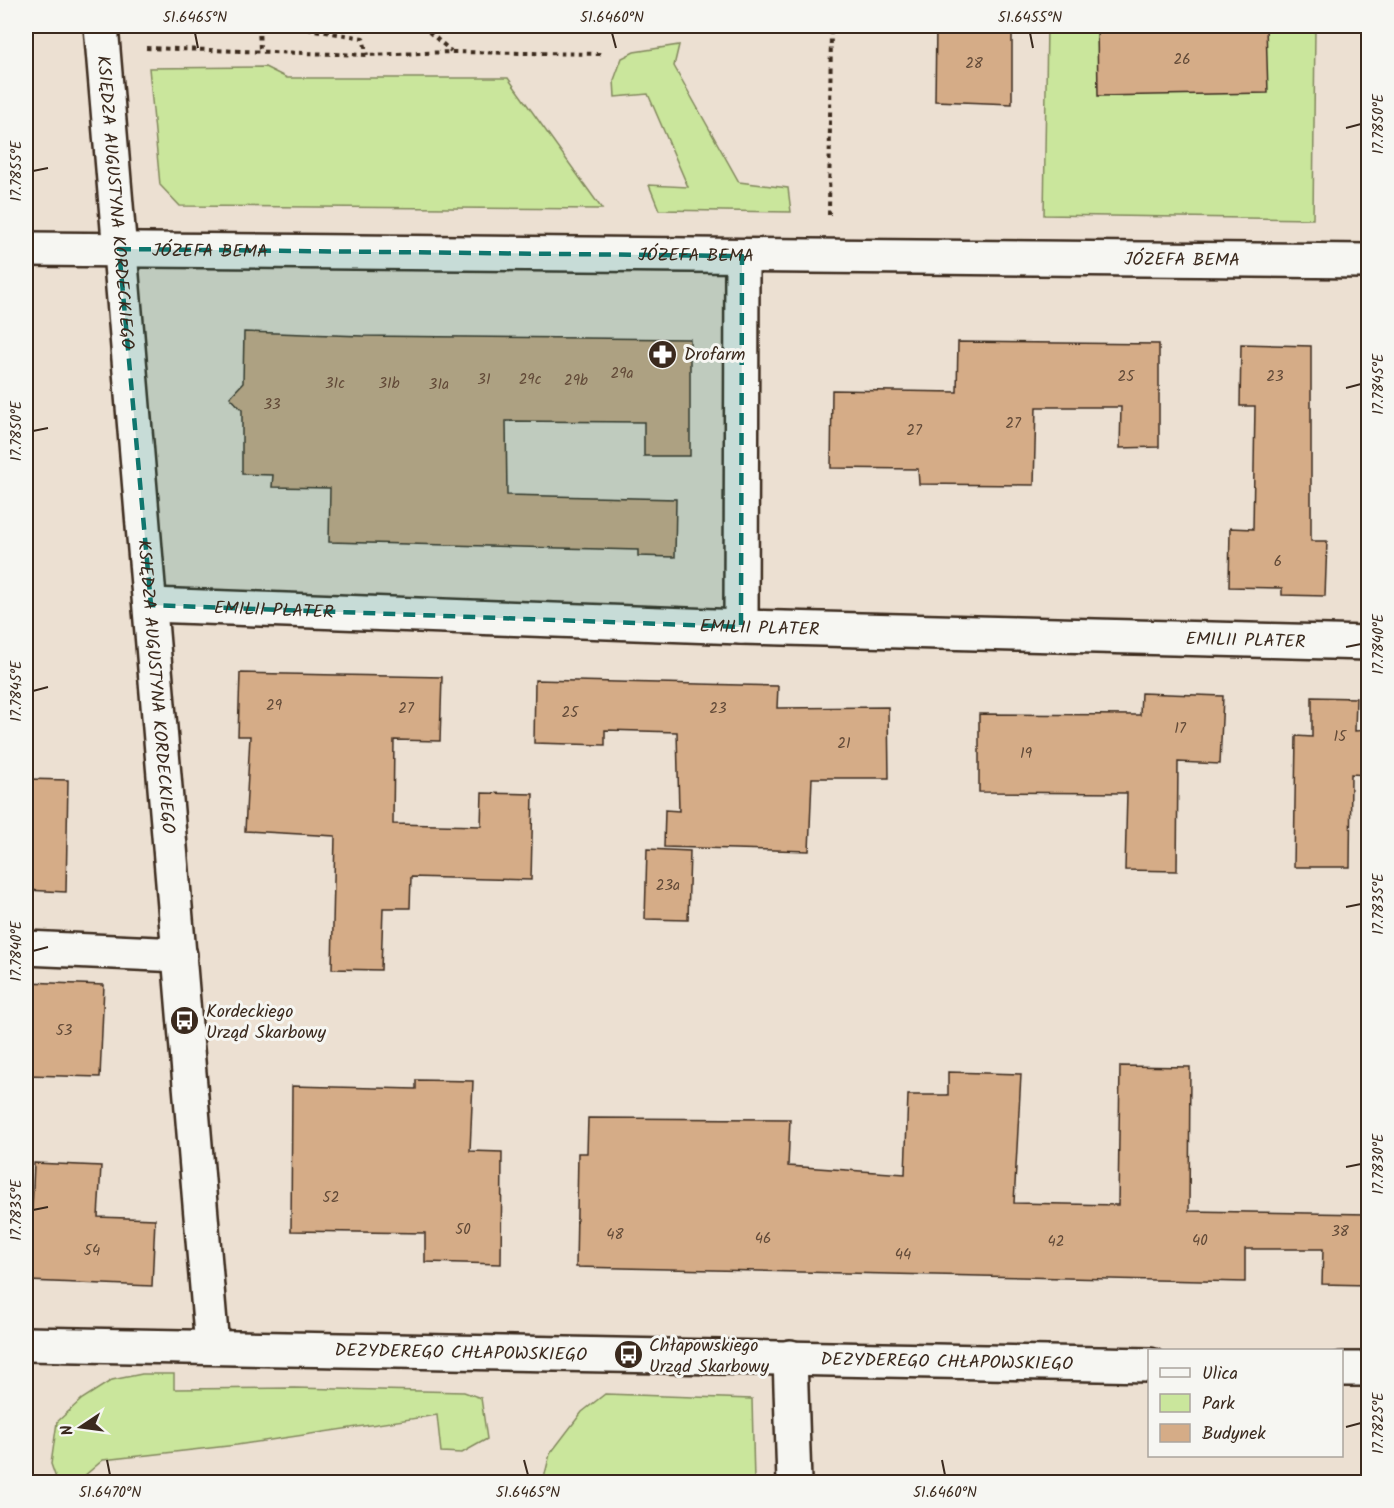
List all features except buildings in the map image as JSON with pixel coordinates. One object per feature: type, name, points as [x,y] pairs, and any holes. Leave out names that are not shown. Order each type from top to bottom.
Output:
[{"type":"street","name":"KSIĘDZA AUGUSTYNA KORDECKIEGO","points":[[102,36],[118,249],[152,605],[212,1347]]},
{"type":"street","name":"JÓZEFA BEMA","points":[[26,249],[1368,261]]},
{"type":"street","points":[[741,627],[742,256]]},
{"type":"street","name":"EMILII PLATER","points":[[152,605],[741,627],[1368,643]]},
{"type":"street","points":[[26,948],[180,955]]},
{"type":"street","name":"DEZYDEREGO CHŁAPOWSKIEGO","points":[[26,1344],[1148,1365]]},
{"type":"street","points":[[789,1357],[794,1482]]},
{"type":"street","points":[[1343,1369],[1368,1370]]},
{"type":"path","points":[[259,26],[260,51]]},
{"type":"path","points":[[289,26],[363,38],[367,55]]},
{"type":"path","points":[[422,26],[451,52]]},
{"type":"path","points":[[829,225],[831,26]]},
{"type":"path","points":[[102,36],[260,51],[367,55],[451,52],[603,54]]},
{"type":"highlighted area","points":[[119,249],[742,256],[741,627],[151,605]]},
{"type":"green space","points":[[1047,26],[1315,26],[1313,219],[1044,215]]},
{"type":"green space","points":[[679,45],[674,66],[739,182],[788,188],[791,212],[659,210],[649,185],[688,187],[648,94],[615,97],[614,80],[622,58],[634,52]]},
{"type":"green space","points":[[265,67],[287,78],[508,78],[602,209],[180,206],[160,185],[149,68]]},
{"type":"green space","points":[[142,1374],[174,1374],[174,1389],[294,1388],[464,1392],[481,1398],[487,1439],[462,1453],[441,1452],[437,1415],[237,1445],[103,1460],[77,1482],[57,1481],[51,1464],[57,1422],[82,1399],[112,1380]]},
{"type":"green space","points":[[605,1394],[752,1399],[754,1482],[543,1482],[550,1454],[582,1412]]},
{"type":"place","name":"Drofarm","points":[[663,354]]},
{"type":"place","name":"Kordeckiego Urząd Skarbowy","points":[[185,1021]]},
{"type":"place","name":"Chłapowskiego Urząd Skarbowy","points":[[628,1355]]}]
